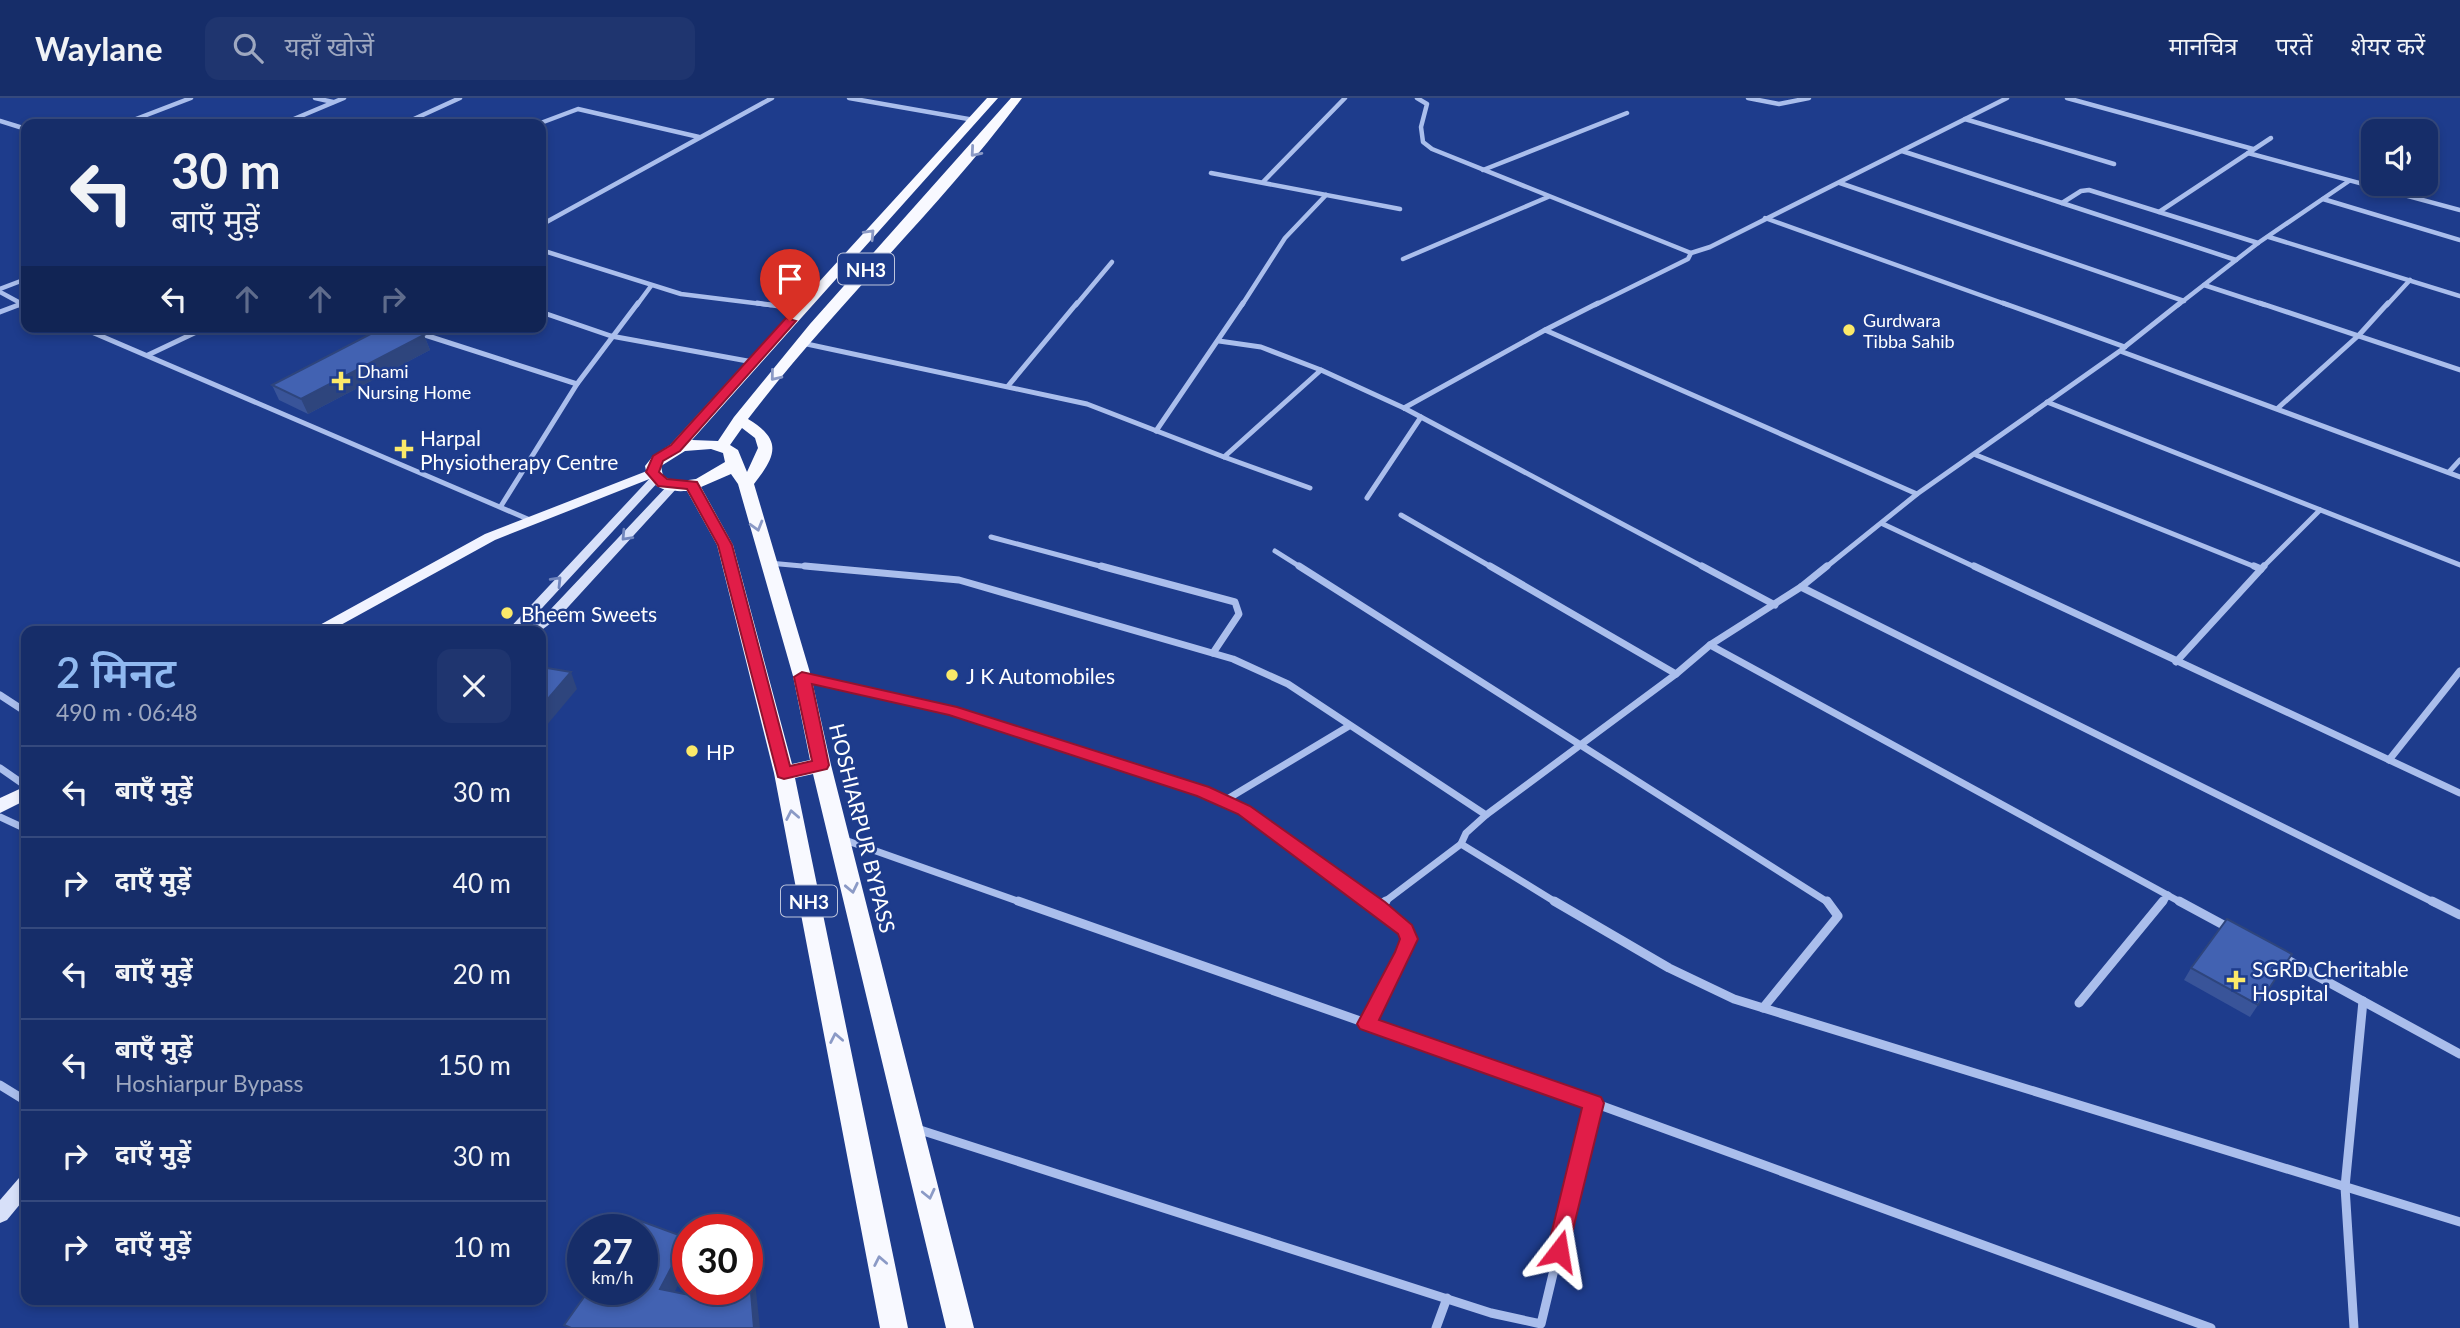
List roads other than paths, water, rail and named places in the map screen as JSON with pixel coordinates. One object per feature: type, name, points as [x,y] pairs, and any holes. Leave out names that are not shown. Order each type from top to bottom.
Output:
[{"type":"highway","name":"NH3","points":[[676,448],[993,98]]},
{"type":"highway","name":"NH3","points":[[728,454],[739,420],[802,343],[978,148],[1017,98]]},
{"type":"highway","points":[[739,420],[762,436],[768,452],[746,484]]},
{"type":"highway","points":[[701,443],[728,454],[721,476],[682,486],[655,470],[676,448],[701,443]]},
{"type":"highway","name":"HOSHIARPUR BYPASS","points":[[728,454],[746,484],[802,677],[821,765],[914,1128]]},
{"type":"highway","name":"NH3","points":[[682,486],[725,545],[784,773],[894,1328]]},
{"type":"highway","points":[[784,773],[821,765]]},
{"type":"highway","name":"NH3","points":[[914,1128],[960,1328]]},
{"type":"main road","points":[[326,626],[525,517],[655,470]]},
{"type":"main road","points":[[517,626],[655,470]]},
{"type":"main road","points":[[538,626],[554,614],[682,486]]},
{"type":"main road","points":[[0,806],[21,795]]},
{"type":"main road","points":[[0,1214],[21,1190]]},
{"type":"street","points":[[136,119],[191,98]]},
{"type":"street","points":[[315,98],[334,102]]},
{"type":"street","points":[[294,119],[344,98]]},
{"type":"street","points":[[414,119],[460,98]]},
{"type":"street","points":[[546,222],[772,98]]},
{"type":"street","points":[[849,98],[974,120]]},
{"type":"street","points":[[1263,182],[1345,98]]},
{"type":"street","points":[[1417,98],[1427,103],[1420,127],[1423,142],[1482,170],[1691,253],[1710,247],[2007,98]]},
{"type":"street","points":[[1748,98],[1779,104],[1809,98]]},
{"type":"street","points":[[2067,98],[2253,149]]},
{"type":"street","points":[[546,120],[566,111],[578,109],[700,137]]},
{"type":"street","points":[[1482,170],[1627,113]]},
{"type":"street","points":[[1964,119],[2114,164]]},
{"type":"street","points":[[0,121],[21,127]]},
{"type":"street","points":[[2159,212],[2271,138]]},
{"type":"street","points":[[1902,151],[2236,261]]},
{"type":"street","points":[[2248,153],[2460,210]]},
{"type":"street","points":[[1211,173],[1400,209]]},
{"type":"street","points":[[1379,906],[1461,844],[1466,833],[1486,815],[1676,674],[1710,645],[1801,587],[1917,495],[2122,349],[2258,243],[2349,181]]},
{"type":"street","points":[[1840,183],[2184,300]]},
{"type":"street","points":[[2062,203],[2081,191],[2089,190],[2258,243]]},
{"type":"street","points":[[1156,430],[1219,341],[1285,238],[1326,195]]},
{"type":"street","points":[[1402,259],[1548,197]]},
{"type":"street","points":[[2323,199],[2460,240]]},
{"type":"street","points":[[1765,218],[2460,477]]},
{"type":"street","points":[[2269,237],[2460,296]]},
{"type":"street","points":[[546,252],[651,286],[711,300],[801,309]]},
{"type":"street","points":[[1404,408],[1545,330],[1688,259],[1691,253]]},
{"type":"street","points":[[1008,386],[1112,262]]},
{"type":"street","points":[[0,290],[21,281]]},
{"type":"street","points":[[2278,408],[2359,335],[2410,281]]},
{"type":"street","points":[[2204,285],[2460,369]]},
{"type":"street","points":[[501,506],[577,384],[651,286]]},
{"type":"street","points":[[0,290],[21,303]]},
{"type":"street","points":[[0,312],[21,306]]},
{"type":"street","points":[[546,314],[611,336],[753,362]]},
{"type":"street","points":[[1545,330],[1917,495]]},
{"type":"street","points":[[95,333],[525,517]]},
{"type":"street","points":[[148,355],[194,333]]},
{"type":"street","points":[[419,333],[577,384]]},
{"type":"street","points":[[1219,341],[1261,347],[1321,370],[1404,408],[1775,605]]},
{"type":"street","points":[[802,343],[1101,408],[1310,488]]},
{"type":"street","points":[[1224,457],[1321,370]]},
{"type":"street","points":[[2047,402],[2460,565]]},
{"type":"street","points":[[1367,498],[1422,417]]},
{"type":"street","points":[[1976,455],[2261,569]]},
{"type":"street","points":[[2449,472],[2460,460]]},
{"type":"street","points":[[2176,662],[2261,569],[2320,510]]},
{"type":"street","points":[[1401,515],[1676,674]]},
{"type":"street","points":[[1883,524],[2460,793]]},
{"type":"street","points":[[991,537],[1235,602],[1239,614],[1213,653]]},
{"type":"street","points":[[1275,551],[1829,902],[1838,916],[1830,929],[1763,1009]]},
{"type":"street","points":[[768,563],[959,580],[1213,653],[1288,684],[1486,815]]},
{"type":"street","points":[[1801,587],[2460,915]]},
{"type":"street","points":[[1710,645],[2242,934]]},
{"type":"street","points":[[2389,760],[2460,671]]},
{"type":"street","points":[[802,677],[951,711],[1224,801],[1270,827],[1379,906],[1401,924],[1409,939],[1367,1024]]},
{"type":"street","points":[[0,695],[21,709]]},
{"type":"street","points":[[1224,801],[1349,726]]},
{"type":"street","points":[[0,768],[21,783]]},
{"type":"street","points":[[0,817],[21,827]]},
{"type":"street","points":[[842,839],[1594,1103],[2211,1328]]},
{"type":"street","points":[[1461,844],[1669,968],[1724,995],[2460,1222]]},
{"type":"street","points":[[2079,1003],[2168,895]]},
{"type":"street","points":[[2278,954],[2460,1054]]},
{"type":"street","points":[[2354,1328],[2345,1187],[2363,1001]]},
{"type":"street","points":[[0,1085],[21,1098]]},
{"type":"street","points":[[914,1128],[1491,1313],[1546,1326],[1594,1103]]},
{"type":"street","points":[[1436,1328],[1447,1298]]},
{"type":"place","name":"Gurdwara Tibba Sahib","points":[[1849,330]]},
{"type":"place","name":"Dhami Nursing Home","points":[[341,381]]},
{"type":"place","name":"Harpal Physiotherapy Centre","points":[[404,449]]},
{"type":"place","name":"Bheem Sweets","points":[[507,613]]},
{"type":"place","name":"J K Automobiles","points":[[952,675]]},
{"type":"place","name":"HP","points":[[692,751]]},
{"type":"place","name":"SGRD Cheritable Hospital","points":[[2236,980]]}]
